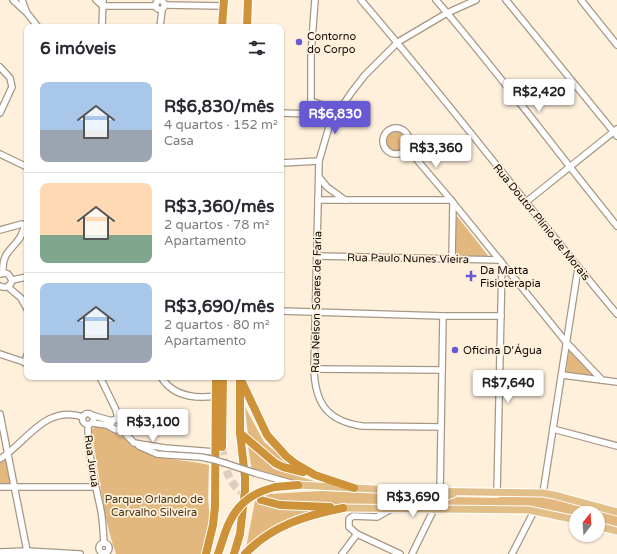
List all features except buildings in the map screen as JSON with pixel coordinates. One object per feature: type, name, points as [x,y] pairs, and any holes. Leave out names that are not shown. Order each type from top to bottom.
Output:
[{"type":"highway","points":[[247,24],[248,0]]},
{"type":"highway","points":[[222,24],[224,3]]},
{"type":"highway","points":[[216,380],[218,450]]},
{"type":"highway","points":[[206,554],[213,525],[215,507],[223,380]]},
{"type":"highway","points":[[234,554],[240,534],[244,510],[245,490],[245,476],[240,434],[240,380]]},
{"type":"highway","points":[[241,380],[261,423],[271,440],[296,464],[315,475]]},
{"type":"highway","points":[[240,434],[279,465],[354,488]]},
{"type":"highway","points":[[218,554],[228,524],[237,509],[243,503],[275,483],[298,485]]},
{"type":"highway","points":[[261,500],[280,505],[343,508]]},
{"type":"highway","points":[[244,554],[258,542],[282,526],[318,513],[343,508]]},
{"type":"main road","points":[[298,485],[461,492],[543,493],[617,512]]},
{"type":"main road","points":[[434,509],[442,498],[461,492]]},
{"type":"main road","points":[[343,508],[534,511],[569,518]]},
{"type":"main road","points":[[605,528],[617,532]]},
{"type":"street","points":[[12,0],[27,13],[36,24]]},
{"type":"street","points":[[22,0],[27,13]]},
{"type":"street","points":[[96,0],[103,3],[224,3]]},
{"type":"street","points":[[312,114],[311,54],[315,0]]},
{"type":"street","name":"Rua Doutor Plínio de Morais","points":[[361,0],[398,42],[578,268],[617,314]]},
{"type":"street","points":[[436,0],[513,93],[569,167],[617,226]]},
{"type":"street","points":[[284,113],[312,114],[331,120],[365,75],[398,42],[447,13],[476,0]]},
{"type":"street","points":[[506,0],[616,132],[569,167],[526,202]]},
{"type":"street","points":[[581,0],[617,45]]},
{"type":"street","points":[[102,24],[103,3]]},
{"type":"street","points":[[160,4],[160,24]]},
{"type":"street","points":[[0,67],[10,78],[12,87],[0,113]]},
{"type":"street","points":[[311,102],[339,111]]},
{"type":"street","name":"Rua Nelson Soares de Faria","points":[[331,120],[319,161],[314,369],[314,381],[317,393],[320,401],[331,414],[344,423],[362,426],[441,427]]},
{"type":"street","points":[[392,128],[397,128],[405,132],[409,140],[407,148],[400,154],[388,152],[382,141],[385,133],[392,128]]},
{"type":"street","points":[[407,148],[566,342],[602,380]]},
{"type":"street","points":[[0,154],[24,166]]},
{"type":"street","points":[[284,163],[319,161]]},
{"type":"street","points":[[319,177],[326,187],[345,200]]},
{"type":"street","points":[[318,200],[452,202]]},
{"type":"street","points":[[452,202],[452,259]]},
{"type":"street","points":[[0,230],[24,225]]},
{"type":"street","points":[[12,280],[10,275],[1,273],[2,267],[5,255],[19,240],[24,228]]},
{"type":"street","name":"Rua Paulo Nunes Vieira","points":[[317,256],[452,259],[501,262]]},
{"type":"street","points":[[497,492],[501,262]]},
{"type":"street","points":[[543,493],[578,268]]},
{"type":"street","points":[[12,280],[24,278]]},
{"type":"street","points":[[8,287],[12,280]]},
{"type":"street","points":[[0,286],[8,287],[21,298],[24,303]]},
{"type":"street","points":[[284,312],[500,316]]},
{"type":"street","points":[[440,491],[443,316]]},
{"type":"street","points":[[0,354],[24,362]]},
{"type":"street","points":[[314,369],[442,370]]},
{"type":"street","points":[[562,375],[617,382]]},
{"type":"street","points":[[101,380],[116,410],[114,422],[116,430],[120,428]]},
{"type":"street","points":[[164,380],[166,384],[175,391],[186,396],[216,396]]},
{"type":"street","points":[[0,414],[27,553]]},
{"type":"street","points":[[0,459],[8,454],[32,430],[50,419],[71,414],[83,417],[88,414],[121,423],[120,428],[134,443],[158,454],[201,457],[215,460],[275,483]]},
{"type":"street","points":[[90,424],[93,420],[91,415]]},
{"type":"street","points":[[83,417],[82,421],[90,424],[114,422]]},
{"type":"street","name":"Rua Juruá","points":[[90,424],[89,448],[95,487],[100,506],[104,543],[108,545],[109,553],[102,553],[100,550]]},
{"type":"street","points":[[553,429],[617,446]]},
{"type":"street","points":[[134,443],[165,448],[218,450]]},
{"type":"street","points":[[0,487],[95,487]]},
{"type":"street","points":[[394,508],[377,517],[353,516],[349,519],[349,527],[356,534],[400,554]]},
{"type":"street","points":[[412,554],[434,509]]},
{"type":"street","points":[[512,554],[534,511]]},
{"type":"street","points":[[342,554],[356,534]]},
{"type":"street","points":[[94,554],[100,550],[100,546],[104,543]]},
{"type":"street","points":[[0,552],[80,554]]},
{"type":"green space","points":[[396,129],[401,130],[407,136],[407,146],[401,152],[396,153],[391,152],[385,146],[384,141],[385,136],[391,130]]},
{"type":"green space","points":[[454,212],[489,257],[454,256]]},
{"type":"green space","points":[[569,350],[594,376],[566,372]]},
{"type":"green space","points":[[245,407],[264,442],[293,467],[282,464],[248,435]]},
{"type":"green space","name":"Parque Orlando de Carvalho Silveira","points":[[96,426],[111,430],[139,448],[154,455],[209,465],[208,499],[210,518],[203,554],[116,554],[107,525],[92,435],[92,429]]},
{"type":"green space","points":[[248,446],[274,469],[317,482],[294,482],[252,470]]},
{"type":"green space","points":[[6,460],[10,484],[0,484],[0,462]]},
{"type":"green space","points":[[321,491],[443,494],[435,498],[434,506],[288,504],[260,498],[270,494]]},
{"type":"green space","points":[[510,495],[550,496],[587,506],[569,506],[569,515],[531,508],[448,506],[445,502],[445,500],[451,497],[496,498]]},
{"type":"green space","points":[[255,501],[276,507],[319,509],[300,515],[246,548]]},
{"type":"green space","points":[[605,511],[617,514],[617,529],[605,525]]},
{"type":"tunnel","points":[[222,447],[226,469],[232,482],[236,488],[249,496]]},
{"type":"place","name":"Contorno do Corpo","points":[[299,42]]},
{"type":"place","name":"Da Matta Fisioterapia","points":[[471,276]]},
{"type":"place","name":"Oficina D'Água","points":[[455,350]]}]
